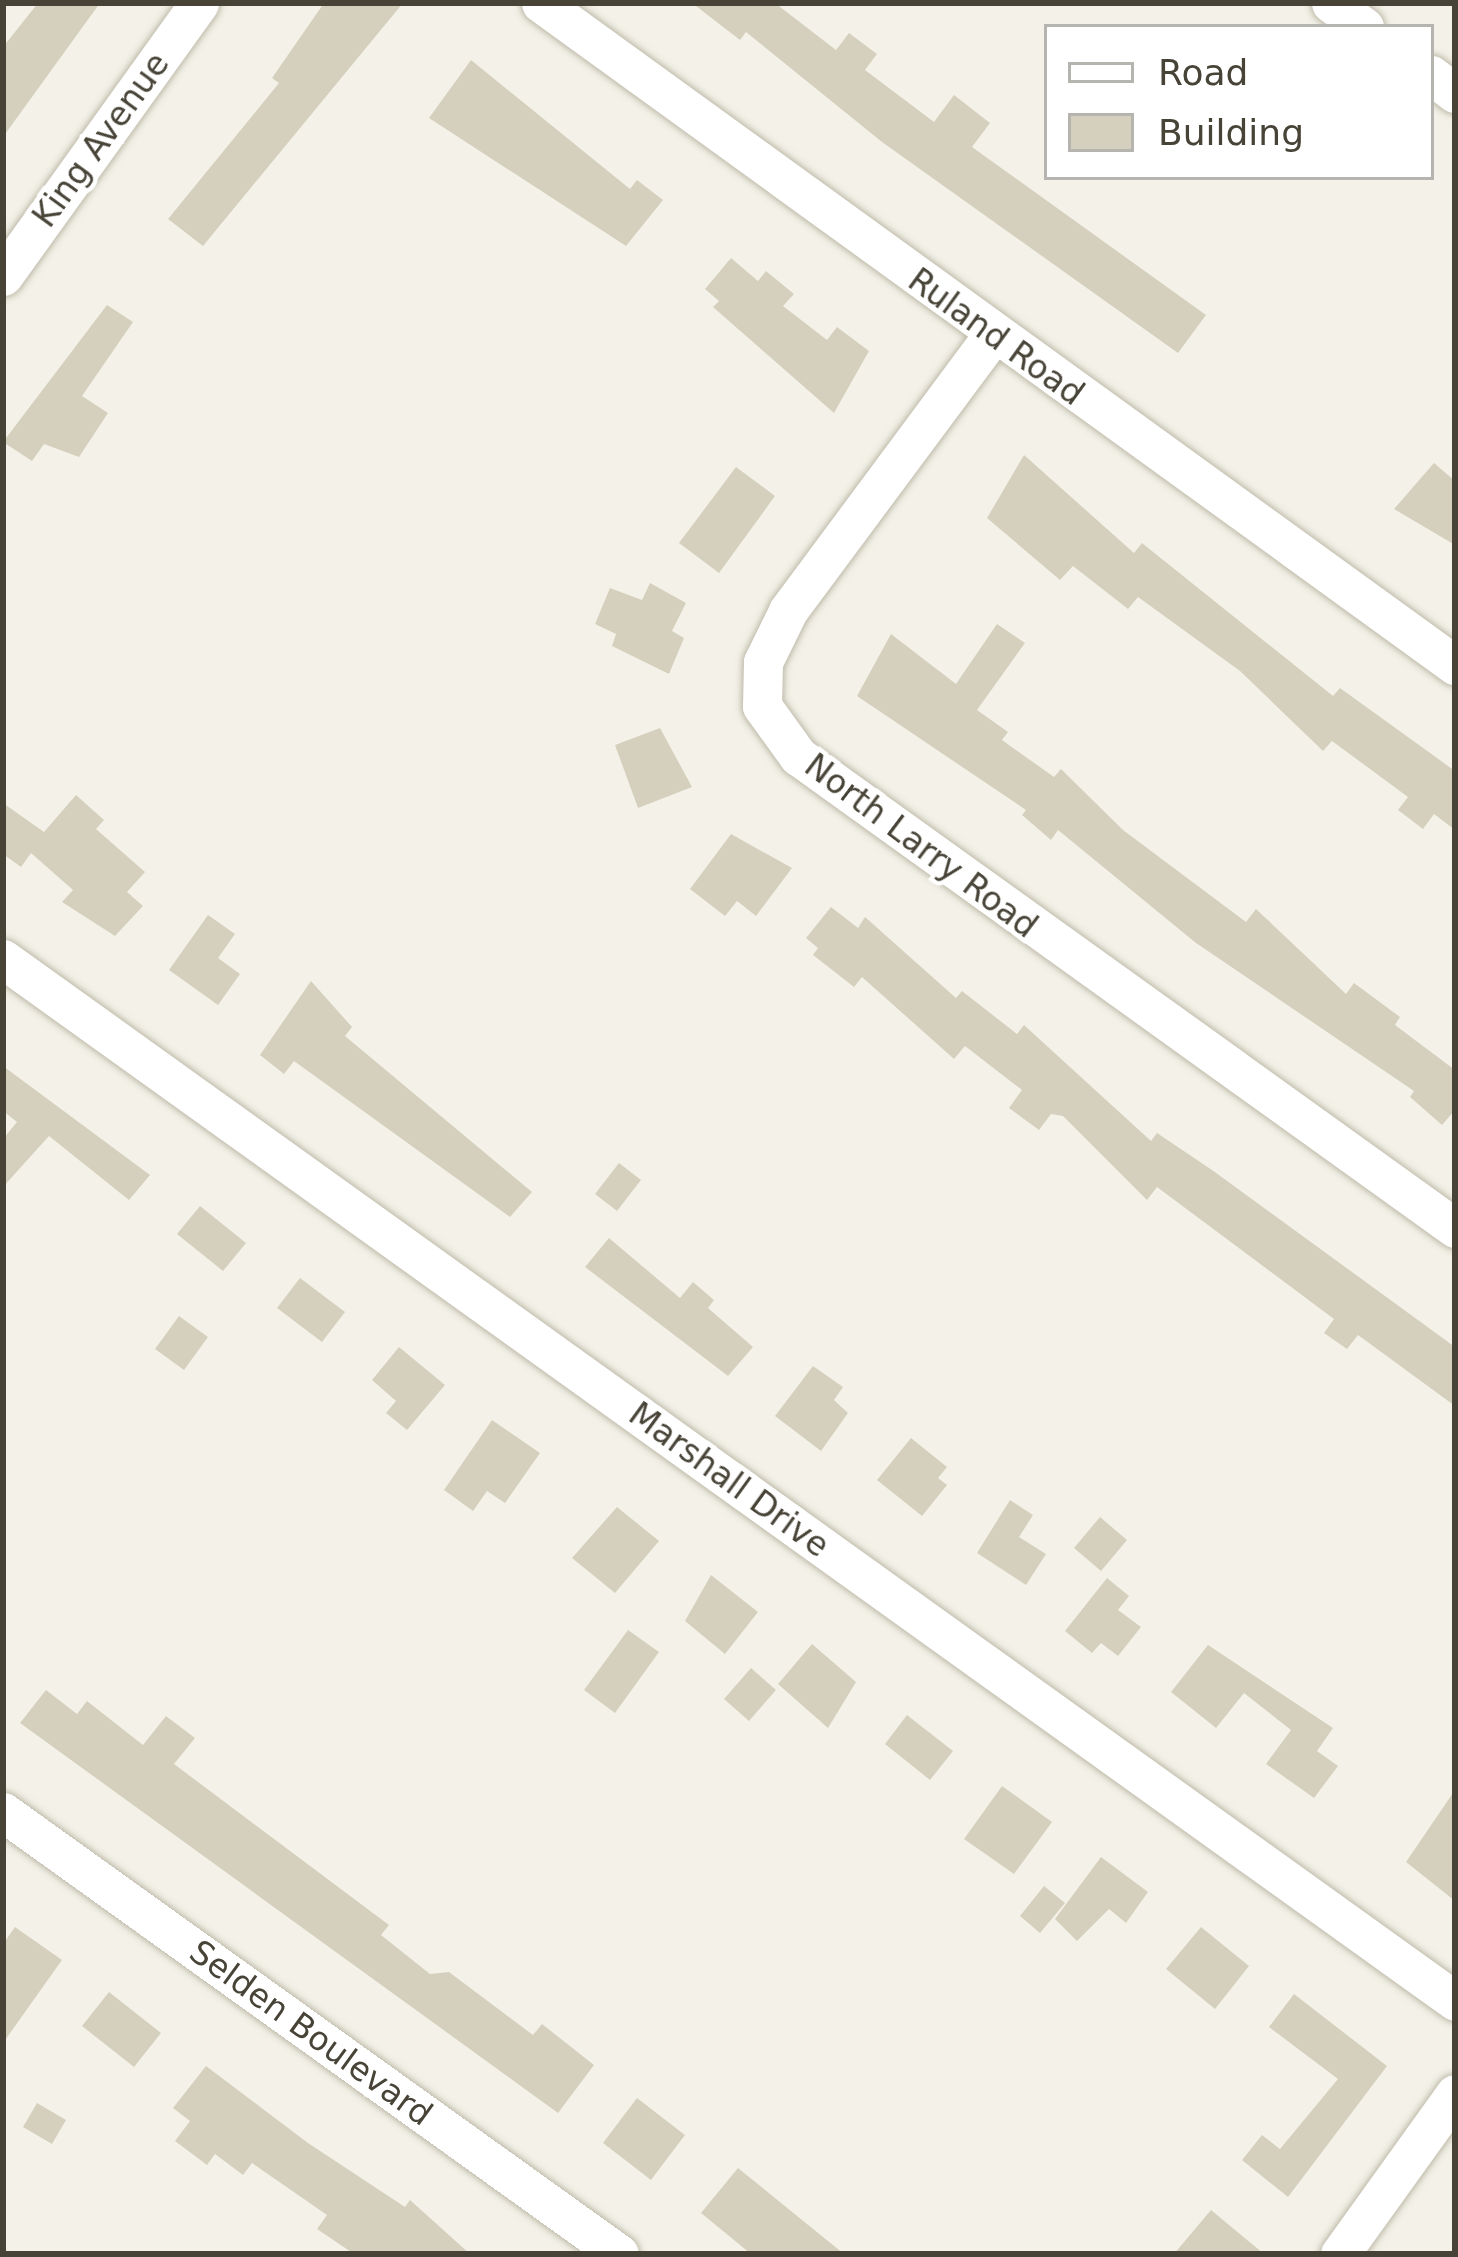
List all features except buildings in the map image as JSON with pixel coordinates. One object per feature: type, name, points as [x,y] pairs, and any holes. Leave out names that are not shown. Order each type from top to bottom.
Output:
[{"type":"street","name":"King Avenue","points":[[3,277],[199,3]]},
{"type":"street","name":"Ruland Road","points":[[542,3],[992,336],[1455,664]]},
{"type":"street","points":[[1330,3],[1360,24]]},
{"type":"street","name":"North Larry Road","points":[[992,336],[788,611],[764,662],[762,706],[798,756],[1455,1228]]},
{"type":"street","name":"Marshall Drive","points":[[3,959],[1455,2001]]},
{"type":"street","name":"Selden Boulevard","points":[[3,1812],[619,2254]]},
{"type":"street","points":[[1340,2254],[1455,2094]]}]
